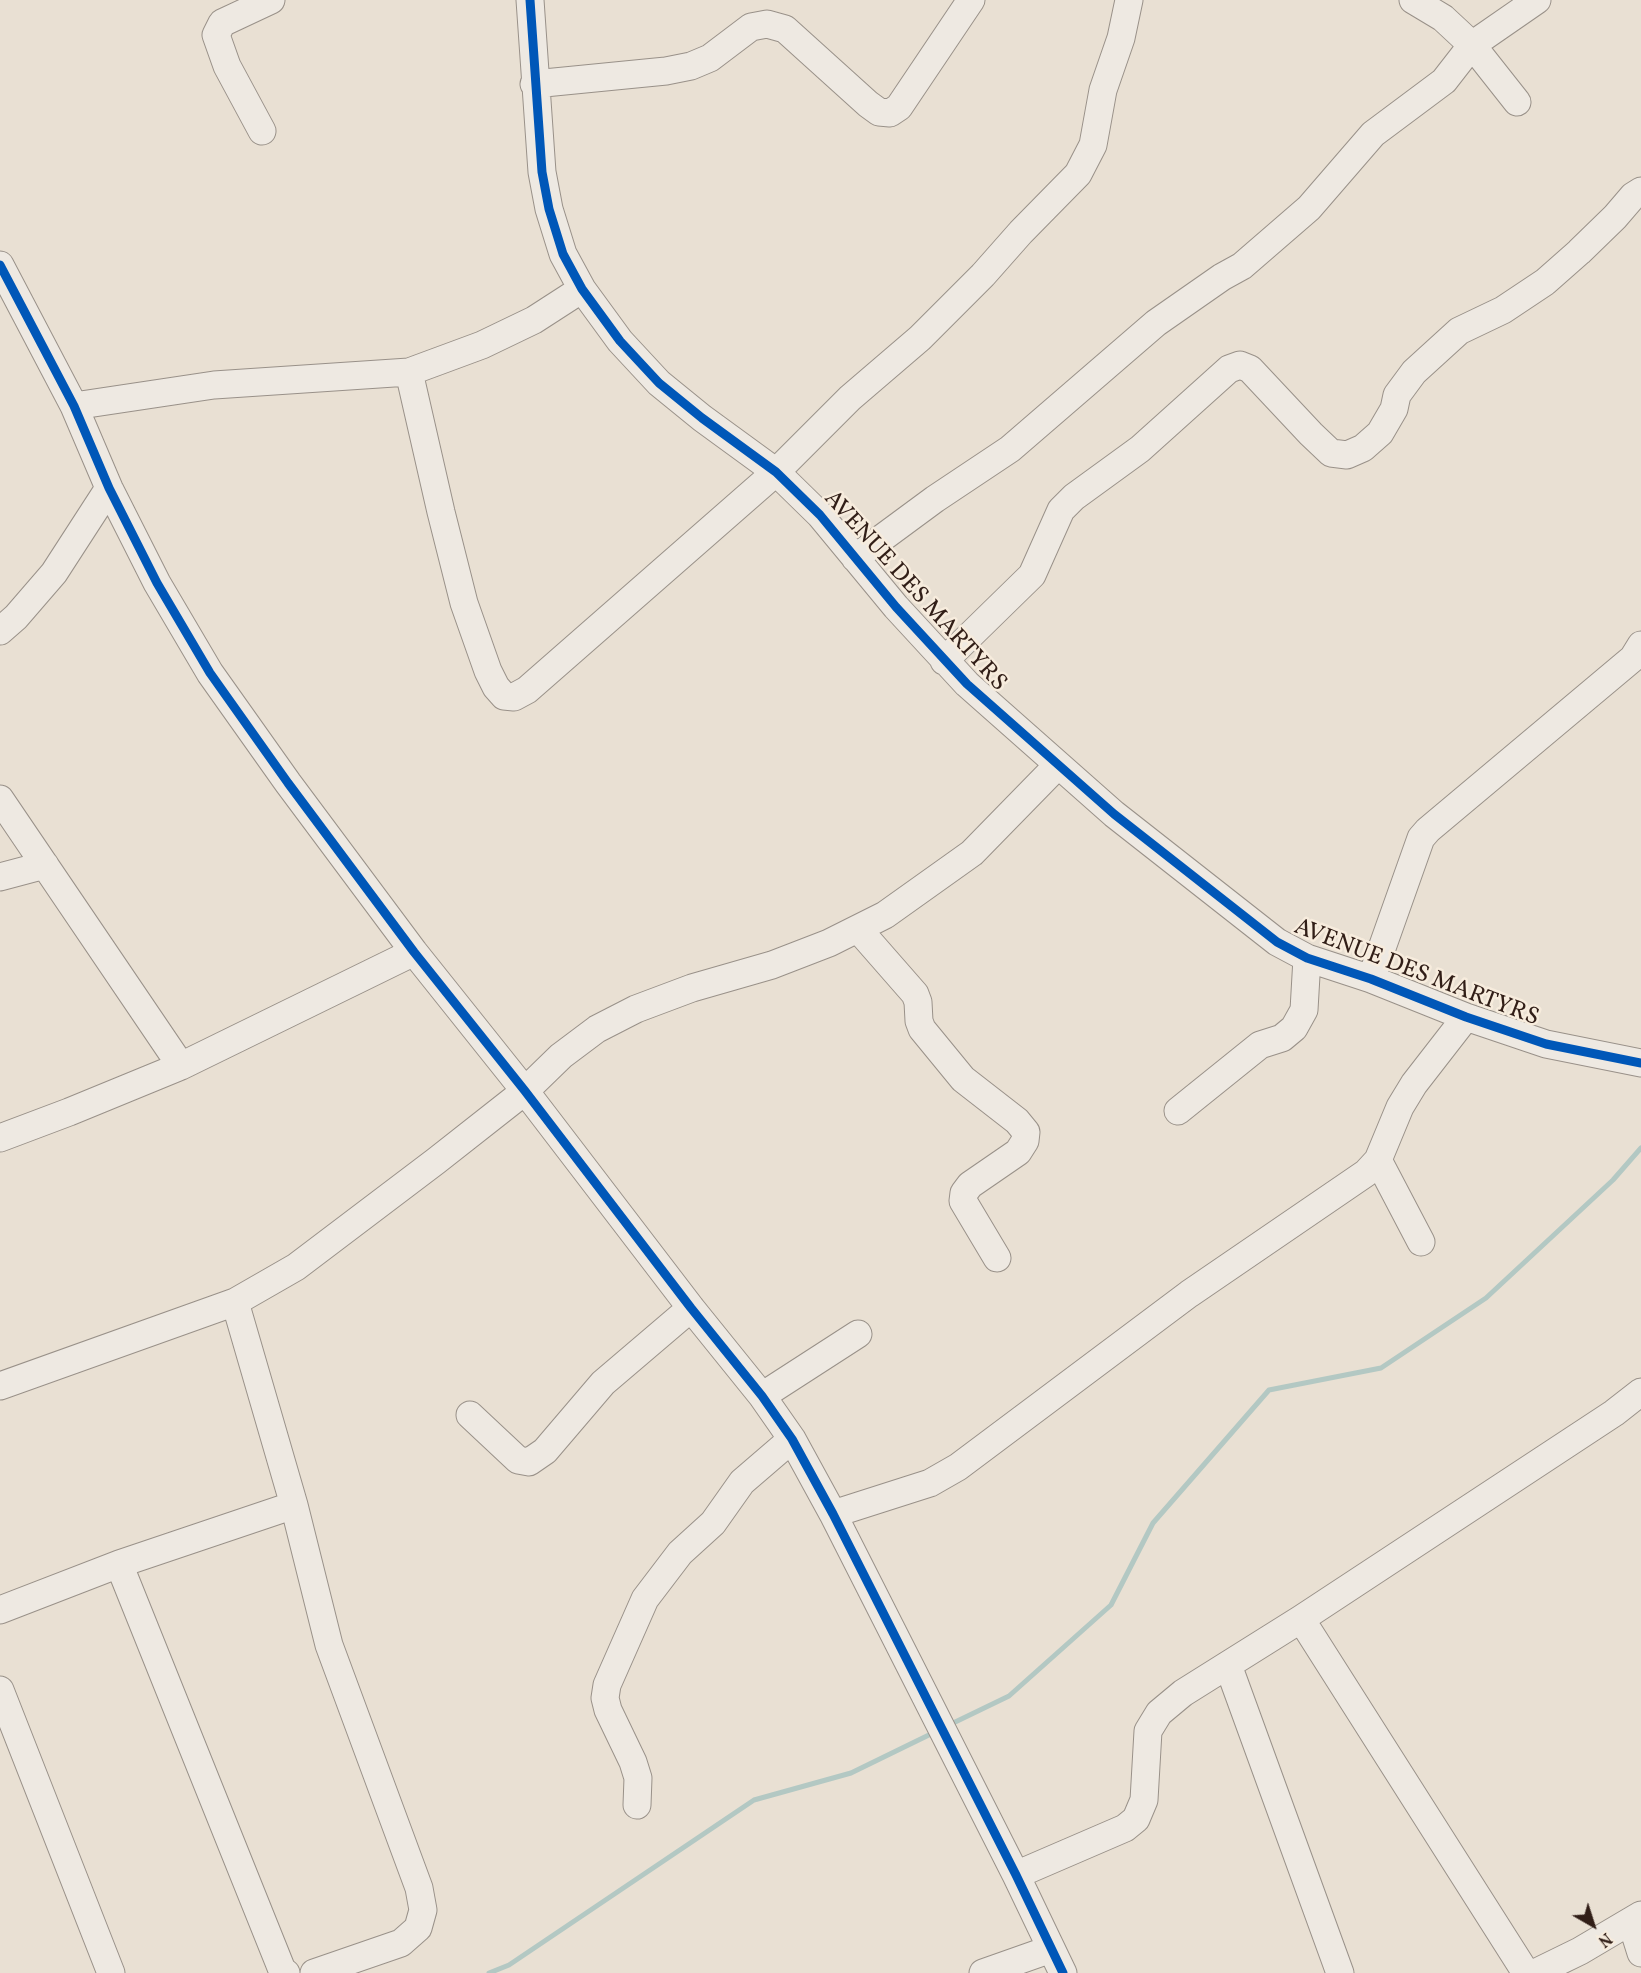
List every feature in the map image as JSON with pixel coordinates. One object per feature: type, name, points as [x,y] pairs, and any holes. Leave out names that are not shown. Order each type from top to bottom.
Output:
[{"type":"street","points":[[262,131],[226,66],[216,34],[222,23],[271,0]]},
{"type":"street","name":"AVENUE DES MARTYRS","points":[[530,0],[534,84],[542,172],[549,209],[563,254],[582,289],[620,341],[659,383],[702,418],[776,472],[820,515],[944,661],[996,712],[1114,814],[1277,942],[1307,958],[1371,979],[1466,1017],[1546,1044],[1641,1063]]},
{"type":"street","points":[[534,84],[666,71],[691,66],[710,58],[751,27],[766,24],[785,29],[868,104],[879,112],[890,113],[899,106],[971,0]]},
{"type":"street","points":[[409,372],[464,603],[496,687],[504,696],[514,697],[527,690],[776,472],[850,398],[943,316],[1078,174],[1093,145],[1102,90],[1121,38],[1129,0]]},
{"type":"street","points":[[1413,0],[1443,18],[1472,45],[1517,102]]},
{"type":"street","points":[[855,558],[935,499],[1010,449],[1156,323],[1222,277],[1242,266],[1309,208],[1373,134],[1444,81],[1472,45],[1537,0]]},
{"type":"street","points":[[944,661],[1032,575],[1061,510],[1074,496],[1140,449],[1229,369],[1240,365],[1250,369],[1331,453],[1347,455],[1363,448],[1380,433],[1394,409],[1397,395],[1414,372],[1459,331],[1503,310],[1545,282],[1615,217],[1633,196],[1641,191]]},
{"type":"street","points":[[0,265],[74,406],[109,488],[157,584],[210,673],[288,783],[414,952],[762,1396],[792,1439],[833,1514],[1064,1973]]},
{"type":"street","points":[[74,406],[214,385],[409,372],[482,345],[524,325],[582,289]]},
{"type":"street","points":[[0,631],[16,617],[54,573],[109,488]]},
{"type":"street","points":[[1371,979],[1421,838],[1633,658],[1641,645]]},
{"type":"street","points":[[0,1386],[235,1302],[296,1267],[525,1091],[561,1056],[597,1029],[636,1009],[692,988],[772,965],[859,930],[885,915],[972,853],[1058,765]]},
{"type":"street","points":[[0,799],[181,1066]]},
{"type":"street","points":[[0,877],[45,865]]},
{"type":"street","points":[[859,930],[915,994],[922,1029],[963,1079],[1017,1121],[1026,1132],[1025,1141],[1018,1152],[970,1185],[964,1193],[963,1201],[997,1258]]},
{"type":"street","points":[[0,1138],[69,1113],[181,1066],[414,952]]},
{"type":"street","points":[[1179,1111],[1260,1045],[1282,1038],[1294,1028],[1304,1010],[1307,958]]},
{"type":"street","points":[[833,1514],[930,1483],[958,1467],[1189,1294],[1366,1173],[1378,1160],[1400,1107],[1414,1084],[1466,1017]]},
{"type":"street","points":[[1378,1160],[1421,1242]]},
{"type":"street","points":[[235,1302],[294,1505],[329,1645],[415,1877],[423,1910],[418,1928],[401,1943],[314,1973]]},
{"type":"street","points":[[470,1415],[518,1460],[529,1462],[545,1451],[603,1383],[691,1308]]},
{"type":"street","points":[[762,1396],[858,1334]]},
{"type":"street","points":[[1016,1875],[1125,1828],[1136,1819],[1144,1800],[1148,1731],[1158,1713],[1184,1693],[1301,1619],[1614,1413],[1641,1392]]},
{"type":"street","points":[[637,1806],[638,1778],[633,1762],[608,1710],[605,1698],[607,1685],[645,1599],[680,1553],[713,1523],[742,1482],[792,1439]]},
{"type":"street","points":[[0,1610],[119,1564],[294,1505]]},
{"type":"street","points":[[119,1564],[282,1970],[286,1973]]},
{"type":"street","points":[[1301,1619],[1526,1973]]},
{"type":"street","points":[[1228,1665],[1340,1973]]},
{"type":"street","points":[[0,1690],[111,1973]]},
{"type":"street","points":[[1535,1973],[1636,1918],[1641,1953]]},
{"type":"street","points":[[983,1973],[1051,1949]]},
{"type":"waterway","points":[[949,1725],[1009,1696],[1111,1605],[1153,1523],[1269,1390],[1381,1368],[1486,1298],[1613,1180],[1641,1148]]},
{"type":"waterway","points":[[489,1973],[509,1965],[754,1800],[851,1773],[935,1732]]},
{"type":"cycle path","points":[[530,0],[542,172],[549,209],[563,254],[582,289],[620,341],[659,383],[702,418],[776,472],[820,515],[896,607],[967,684],[1114,814],[1277,942],[1307,958],[1371,979],[1466,1017],[1546,1044],[1641,1063]]},
{"type":"cycle path","points":[[0,265],[74,406],[109,488],[157,583],[210,673],[288,783],[414,952],[762,1396],[792,1439],[833,1514],[1016,1875],[1063,1973]]}]
